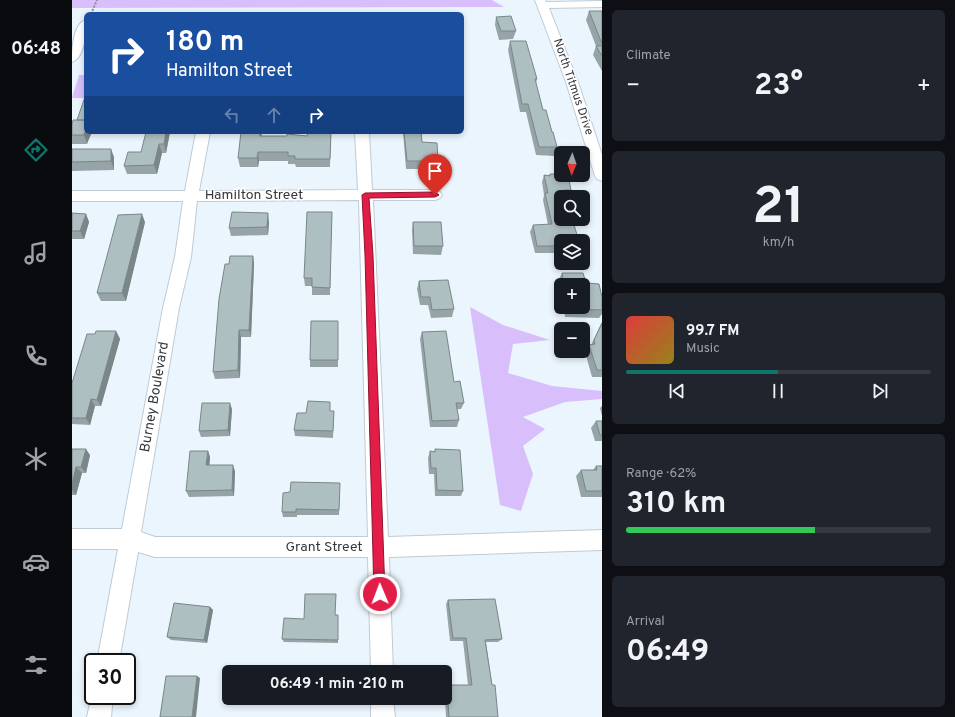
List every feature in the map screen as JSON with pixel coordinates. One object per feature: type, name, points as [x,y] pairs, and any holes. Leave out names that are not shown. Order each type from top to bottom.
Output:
[{"type":"street","points":[[542,3],[602,4]]},
{"type":"street","name":"North Titmus Drive","points":[[542,3],[572,82],[601,170]]},
{"type":"street","points":[[72,58],[84,28]]},
{"type":"street","name":"Burney Boulevard","points":[[110,653],[171,308],[183,257],[191,195],[203,134]]},
{"type":"street","points":[[362,134],[369,255],[382,665]]},
{"type":"street","name":"Hamilton Street","points":[[72,196],[435,195]]},
{"type":"street","name":"Grant Street","points":[[72,539],[130,539],[155,547],[378,547],[602,540]]},
{"type":"street","points":[[98,717],[100,705]]},
{"type":"street","points":[[382,705],[383,717]]},
{"type":"path","points":[[92,12],[97,0]]},
{"type":"shaded area","points":[[72,0],[492,0],[504,7],[72,8]]},
{"type":"shaded area","points":[[79,75],[84,75],[84,98],[72,98]]},
{"type":"shaded area","points":[[470,307],[503,325],[550,340],[513,344],[508,373],[552,386],[602,391],[602,399],[565,402],[523,417],[545,429],[523,446],[533,474],[521,511],[500,505]]},
{"type":"building","points":[[589,11],[602,11],[602,44]]},
{"type":"building","points":[[511,16],[516,31],[501,31],[496,17]]},
{"type":"building","points":[[510,41],[526,41],[537,79],[535,79],[543,110],[546,110],[557,146],[539,147],[528,104],[522,104]]},
{"type":"building","points":[[596,46],[602,46],[602,56]]},
{"type":"building","points":[[84,100],[84,120],[77,120]]},
{"type":"building","points":[[73,120],[84,120],[84,135],[72,135]]},
{"type":"building","points":[[146,134],[166,134],[164,144],[159,144],[154,165],[124,166],[128,152],[141,152]]},
{"type":"building","points":[[241,134],[260,134],[260,136],[287,136],[287,134],[307,136],[308,134],[331,134],[330,159],[295,159],[295,156],[288,156],[288,152],[258,152],[257,158],[238,158]]},
{"type":"building","points":[[404,134],[421,134],[422,142],[437,143],[438,161],[407,161]]},
{"type":"building","points":[[72,149],[111,149],[111,161],[72,162]]},
{"type":"building","points":[[550,174],[554,174],[554,182],[569,182],[571,190],[554,190],[554,226],[574,226],[577,234],[554,234],[554,246],[537,246],[533,225],[552,224],[545,193],[548,193],[544,175],[550,176]]},
{"type":"building","points":[[232,212],[268,213],[267,227],[229,228]]},
{"type":"building","points":[[307,212],[332,212],[330,288],[312,287],[312,278],[304,278]]},
{"type":"building","points":[[72,213],[86,214],[80,231],[72,231]]},
{"type":"building","points":[[142,214],[122,293],[97,293],[118,215]]},
{"type":"building","points":[[413,222],[441,222],[443,246],[414,246]]},
{"type":"building","points":[[230,256],[253,256],[249,330],[239,330],[238,370],[213,372],[219,299],[225,264],[229,264]]},
{"type":"building","points":[[562,273],[583,273],[584,278],[563,278]]},
{"type":"building","points":[[448,280],[454,309],[432,310],[430,297],[421,297],[419,281]]},
{"type":"building","points":[[590,283],[599,284],[602,297],[602,310],[590,310]]},
{"type":"building","points":[[311,321],[338,321],[338,360],[310,360]]},
{"type":"building","points":[[602,323],[602,370],[597,370],[590,348],[590,345],[595,344],[594,340]]},
{"type":"building","points":[[96,331],[116,331],[97,400],[91,399],[86,418],[72,418],[72,383],[87,334],[95,334]]},
{"type":"building","points":[[446,331],[454,382],[460,381],[464,403],[456,403],[459,420],[432,421],[422,332]]},
{"type":"building","points":[[308,401],[330,402],[330,411],[334,411],[333,431],[294,430],[297,413],[306,413]]},
{"type":"building","points":[[202,403],[230,403],[228,430],[199,431]]},
{"type":"building","points":[[596,421],[602,421],[602,435],[600,435]]},
{"type":"building","points":[[72,449],[86,449],[81,467],[76,467],[72,484]]},
{"type":"building","points":[[435,449],[460,450],[463,491],[437,490],[436,468],[431,468],[430,451],[435,452]]},
{"type":"building","points":[[190,451],[208,451],[206,465],[233,465],[232,490],[186,491]]},
{"type":"building","points":[[596,466],[602,466],[602,491],[586,491],[581,470],[597,470]]},
{"type":"building","points":[[291,482],[340,483],[339,510],[296,509],[296,512],[282,512],[283,493],[290,492]]},
{"type":"building","points":[[305,594],[336,594],[335,615],[338,615],[338,640],[282,639],[284,618],[304,619]]},
{"type":"building","points":[[495,599],[502,639],[485,640],[492,685],[495,685],[498,717],[449,717],[448,705],[452,705],[452,685],[472,685],[466,638],[453,638],[448,600]]},
{"type":"building","points":[[174,603],[210,607],[204,640],[167,637]]},
{"type":"building","points":[[166,676],[197,676],[192,717],[160,717]]},
{"type":"route","points":[[380,594],[369,255],[365,195],[435,195]]}]
